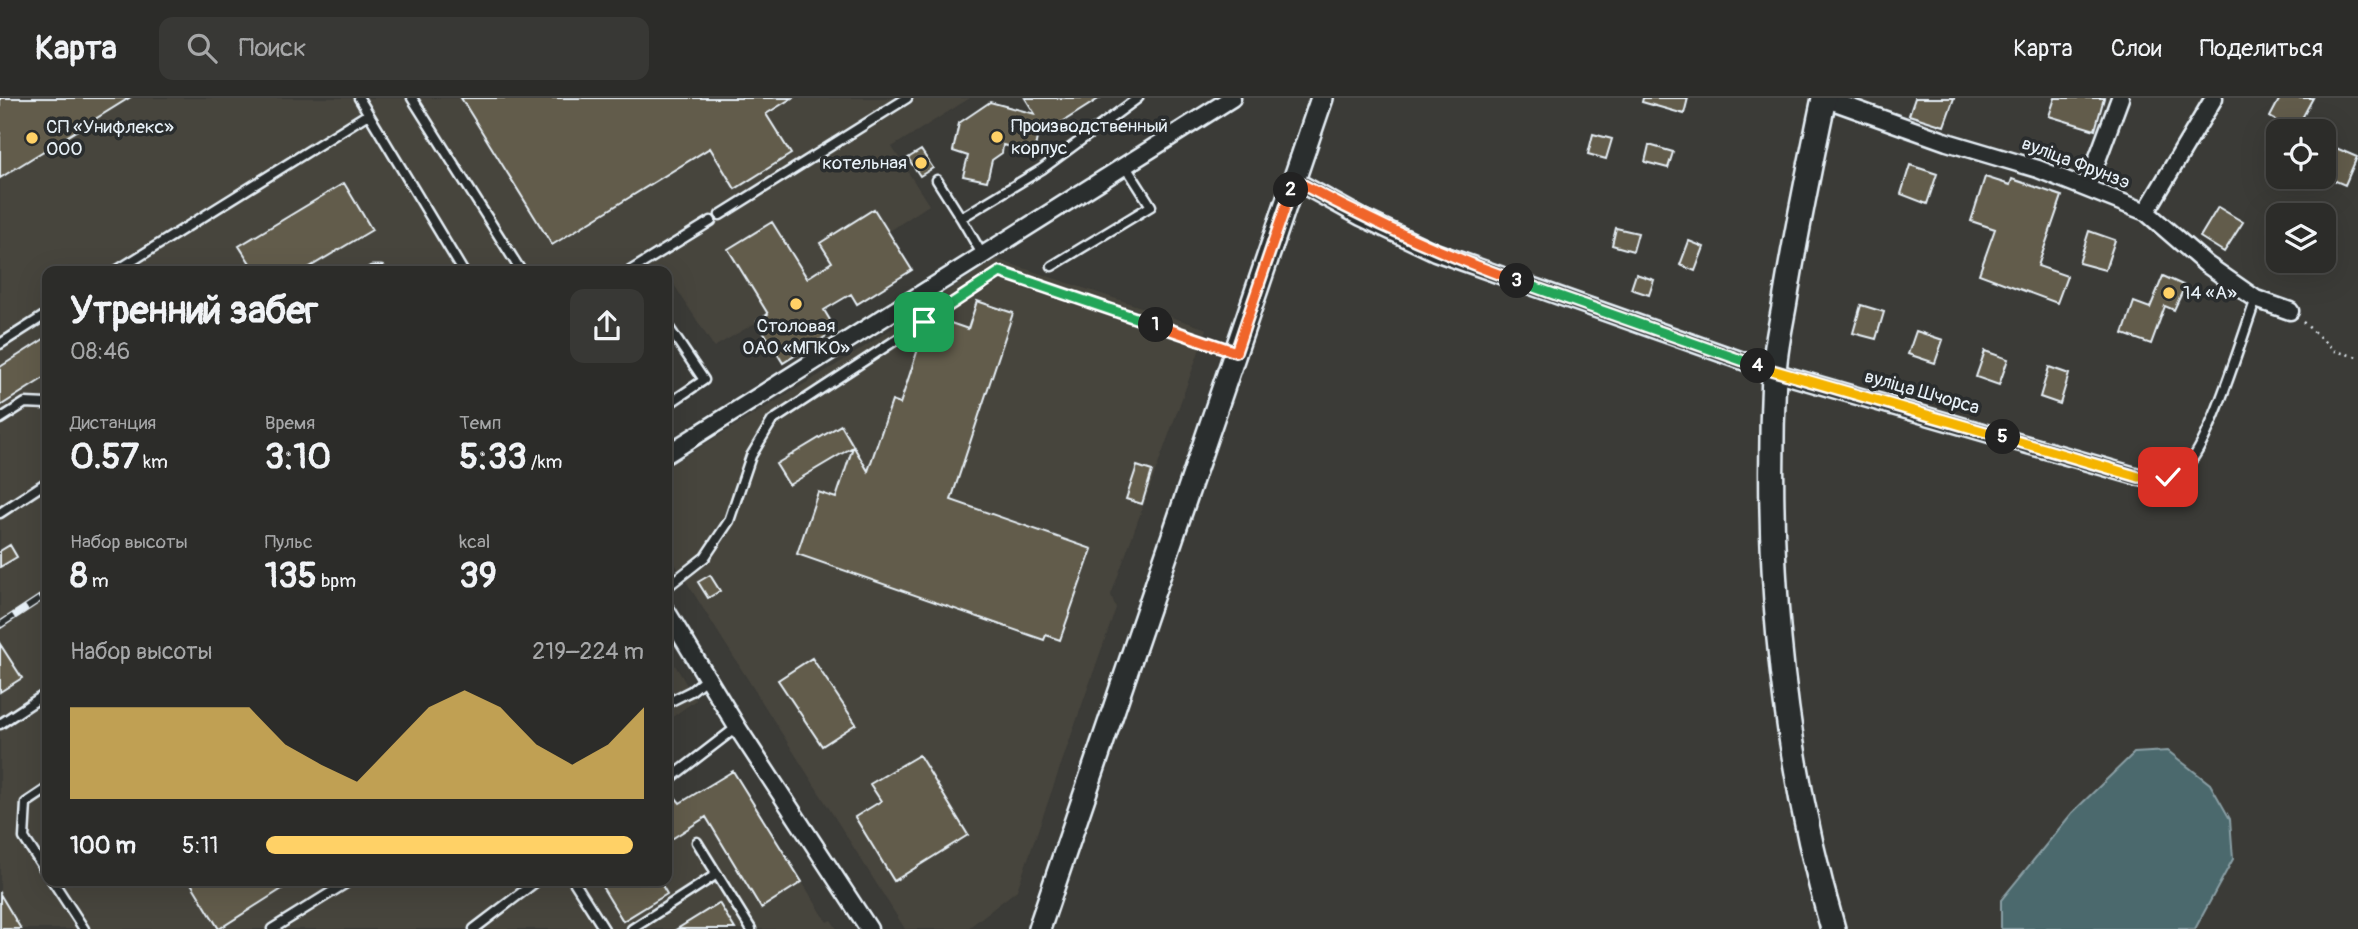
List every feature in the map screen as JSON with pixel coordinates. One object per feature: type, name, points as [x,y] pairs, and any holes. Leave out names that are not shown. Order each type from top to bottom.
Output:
[{"type":"main road","points":[[1824,98],[1797,223],[1774,372],[1777,617],[1798,787],[1814,863],[1833,929]]},
{"type":"street","points":[[672,451],[1232,98]]},
{"type":"street","points":[[1039,929],[1322,98]]},
{"type":"street","name":"вуліца Фрунзэ","points":[[1824,98],[2087,187],[2146,212],[2206,264],[2256,299],[2290,311]]},
{"type":"street","points":[[2087,187],[2120,98]]},
{"type":"street","points":[[2146,212],[2214,98]]},
{"type":"street","name":"вуліца Шчорса","points":[[1294,180],[1360,217],[1436,252],[1774,372],[2139,477]]},
{"type":"street","points":[[672,620],[737,727],[869,929]]},
{"type":"lane","points":[[359,98],[460,266]]},
{"type":"lane","points":[[412,98],[518,266]]},
{"type":"lane","points":[[720,215],[907,98]]},
{"type":"lane","points":[[961,218],[1042,169],[1139,98]]},
{"type":"lane","points":[[124,266],[368,114]]},
{"type":"lane","points":[[1052,266],[1151,206],[1125,165]]},
{"type":"lane","points":[[937,180],[982,254]]},
{"type":"lane","points":[[638,266],[710,221]]},
{"type":"lane","points":[[672,583],[705,557],[729,521],[751,456],[772,421],[1000,272],[1236,352]]},
{"type":"lane","points":[[2139,477],[2168,477],[2189,463],[2206,430],[2256,299]]},
{"type":"lane","points":[[0,344],[42,317]]},
{"type":"lane","points":[[672,332],[704,380],[672,402]]},
{"type":"lane","points":[[0,419],[26,403],[42,404]]},
{"type":"lane","points":[[0,513],[42,485]]},
{"type":"lane","points":[[672,700],[691,691],[707,678]]},
{"type":"lane","points":[[0,724],[42,696]]},
{"type":"lane","points":[[672,777],[737,727]]},
{"type":"lane","points":[[42,792],[26,803],[24,838],[42,865]]},
{"type":"lane","points":[[697,842],[751,929]]},
{"type":"lane","points":[[632,929],[717,874]]},
{"type":"lane","points":[[56,886],[84,929]]},
{"type":"lane","points":[[272,929],[341,886]]},
{"type":"lane","points":[[474,929],[530,886]]},
{"type":"lane","points":[[577,886],[604,929]]},
{"type":"path","points":[[2290,311],[2335,351],[2358,357]]},
{"type":"shaded area","points":[[0,98],[970,98],[892,147],[929,205],[888,232],[857,304],[850,294],[824,310],[836,330],[783,363],[757,322],[714,347],[672,282],[672,266],[42,266],[42,886],[672,886],[672,793],[680,803],[733,771],[827,922],[831,920],[837,929],[0,929]]},
{"type":"shaded area","points":[[996,259],[1207,329],[1111,595],[1116,608],[1017,890],[967,929],[905,929],[672,559],[672,464],[849,357]]},
{"type":"shaded area","points":[[672,660],[696,700],[672,717]]},
{"type":"water","points":[[2168,751],[2210,784],[2230,819],[2233,859],[2195,929],[2001,929],[2001,900],[2072,813],[2134,753]]},
{"type":"building","name":"СП «Унифлекс» ООО","points":[[0,98],[129,98],[0,178]]},
{"type":"building","points":[[461,98],[792,98],[766,114],[791,154],[735,189],[710,148],[552,245]]},
{"type":"building","name":"Производственный корпус","points":[[1025,98],[1100,98],[1037,138],[1034,152],[1003,145],[1002,153],[992,160],[987,181],[963,176],[968,156],[953,151],[959,123],[990,102],[1035,114]]},
{"type":"building","points":[[1643,98],[1688,98],[1684,114],[1642,102]]},
{"type":"building","points":[[1915,98],[1954,98],[1944,126],[1909,115]]},
{"type":"building","points":[[2055,98],[2104,98],[2095,130],[2049,116]]},
{"type":"building","points":[[2280,98],[2313,98],[2302,119],[2270,117]]},
{"type":"building","points":[[1593,134],[1612,139],[1606,159],[1588,154]]},
{"type":"building","points":[[1649,145],[1673,152],[1668,168],[1645,162]]},
{"type":"building","points":[[2336,148],[2357,157],[2345,185],[2336,181]]},
{"type":"building","name":"котельная","points":[[921,150],[933,168],[920,176],[908,158]]},
{"type":"building","points":[[1910,165],[1937,174],[1927,204],[1901,194]]},
{"type":"building","points":[[1985,177],[2010,185],[2012,179],[2062,196],[2038,266],[2067,276],[2057,303],[1979,274],[1995,229],[1971,221]]},
{"type":"building","points":[[344,183],[372,230],[311,266],[252,266],[239,246]]},
{"type":"building","points":[[2218,207],[2243,222],[2224,252],[2200,237]]},
{"type":"building","points":[[874,209],[912,270],[857,304],[851,294],[824,310],[836,330],[783,363],[757,321],[768,314],[728,249],[772,222],[807,278],[832,262],[820,243]]},
{"type":"building","points":[[1616,228],[1638,233],[1633,251],[1612,245]]},
{"type":"building","points":[[2089,231],[2115,240],[2105,270],[2079,263]]},
{"type":"building","points":[[1689,241],[1704,247],[1695,271],[1680,265]]},
{"type":"building","points":[[1636,274],[1654,280],[1649,295],[1631,289]]},
{"type":"building","points":[[2163,276],[2185,286],[2174,310],[2165,306],[2151,344],[2123,334],[2134,302],[2150,308]]},
{"type":"building","points":[[977,301],[1013,313],[951,500],[1092,549],[1060,640],[1046,635],[1044,640],[797,554],[818,492],[836,498],[853,447],[789,485],[776,464],[841,425],[868,471],[892,401],[900,404],[919,346],[932,350],[942,320],[968,329]]},
{"type":"building","points":[[1861,305],[1884,312],[1876,339],[1853,333]]},
{"type":"building","points":[[1916,331],[1943,340],[1935,363],[1908,354]]},
{"type":"building","points":[[42,340],[42,379],[0,406],[0,367]]},
{"type":"building","points":[[1985,351],[2008,359],[1999,385],[1976,377]]},
{"type":"building","points":[[2049,367],[2069,374],[2060,404],[2040,397]]},
{"type":"building","points":[[1137,466],[1152,471],[1142,504],[1126,499]]},
{"type":"building","points":[[10,545],[17,557],[0,567],[0,551]]},
{"type":"building","points":[[710,575],[720,591],[708,598],[698,582]]},
{"type":"building","points":[[0,644],[22,678],[0,692]]},
{"type":"building","points":[[812,658],[856,724],[822,746],[778,680]]},
{"type":"building","points":[[919,755],[968,835],[894,881],[855,817],[881,801],[870,784]]},
{"type":"building","points":[[733,771],[802,882],[761,908],[706,817],[672,839],[672,793],[680,803]]},
{"type":"building","points":[[193,886],[287,886],[219,929]]},
{"type":"building","points":[[602,886],[662,886],[667,894],[623,921]]},
{"type":"building","points":[[0,894],[21,929],[0,929]]},
{"type":"building","points":[[719,903],[735,929],[677,929]]},
{"type":"railway","points":[[0,625],[42,597]]},
{"type":"place","name":"Производственный корпус","points":[[997,137]]},
{"type":"place","name":"СП «Унифлекс» ООО","points":[[32,138]]},
{"type":"place","name":"котельная","points":[[921,163]]},
{"type":"place","name":"14 «А»","points":[[2169,293]]},
{"type":"place","name":"Столовая ОАО «МПКО»","points":[[796,304]]},
{"type":"route","points":[[924,322],[1000,272],[1236,352],[1294,180],[1360,217],[1436,252],[1774,372],[2139,477],[2168,477]]}]
